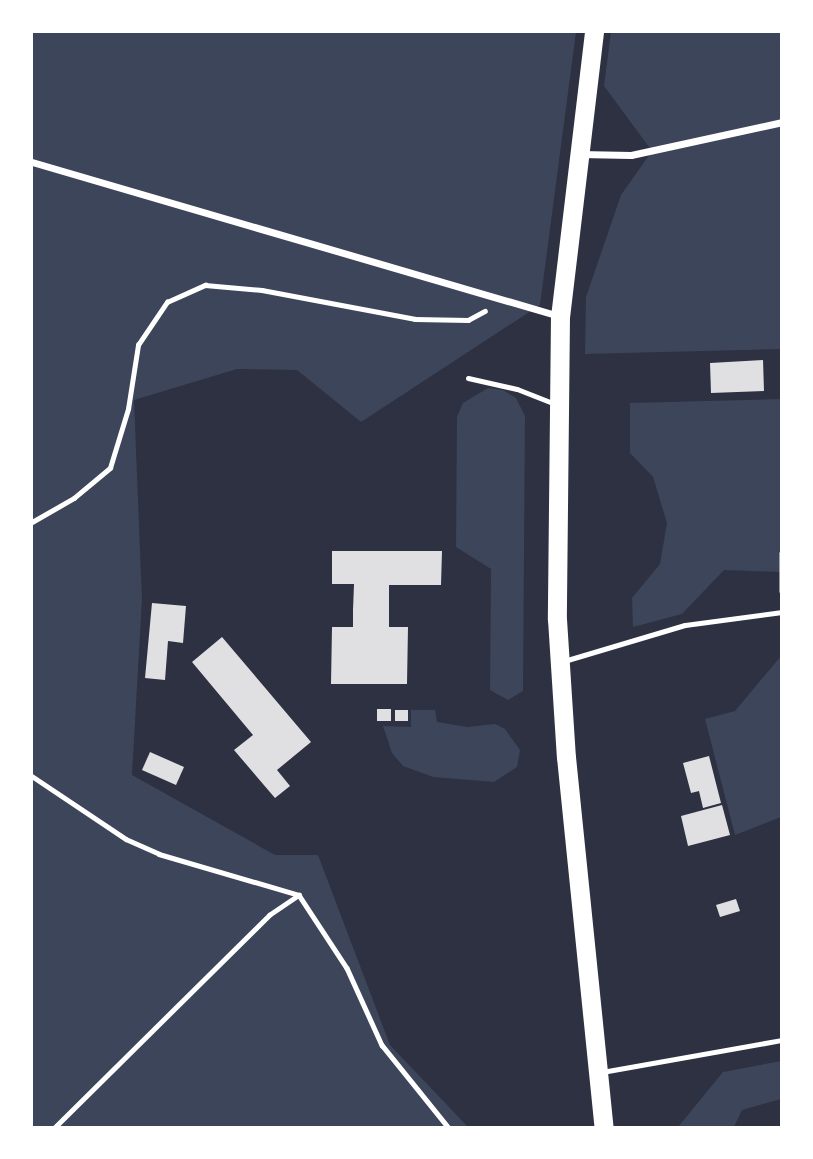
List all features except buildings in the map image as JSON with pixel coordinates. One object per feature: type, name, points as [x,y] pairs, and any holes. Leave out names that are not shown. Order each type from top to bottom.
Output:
[{"type":"highway","points":[[594,32],[560,316],[559,663],[604,1128]]},
{"type":"street","points":[[579,154],[631,155],[782,122]]},
{"type":"street","points":[[32,162],[560,316]]},
{"type":"lane","points":[[468,378],[517,388],[558,405]]},
{"type":"lane","points":[[559,663],[685,625],[782,612]]},
{"type":"lane","points":[[599,1073],[782,1040]]},
{"type":"path","points":[[32,522],[74,498],[110,468],[128,409],[138,345],[167,302],[205,285],[262,290],[415,319],[468,320],[505,302]]},
{"type":"path","points":[[782,553],[782,591]]},
{"type":"path","points":[[32,776],[126,839],[159,854],[299,895],[347,968],[382,1045],[449,1128]]},
{"type":"path","points":[[54,1128],[269,915],[299,895]]},
{"type":"shaded area","points":[[32,32],[576,32],[540,305],[361,422],[297,370],[237,369],[134,400],[142,599],[132,775],[275,855],[318,855],[390,1045],[468,1127],[32,1127]]},
{"type":"shaded area","points":[[611,32],[781,32],[781,349],[585,354],[586,297],[621,195],[652,151],[604,86]]},
{"type":"shaded area","points":[[488,388],[503,390],[516,398],[525,416],[523,691],[508,700],[490,690],[491,569],[456,547],[457,417],[463,403]]},
{"type":"shaded area","points":[[781,399],[781,572],[724,570],[682,614],[633,627],[632,598],[660,564],[667,523],[653,477],[630,453],[630,403]]},
{"type":"shaded area","points":[[781,656],[781,817],[735,835],[705,719],[735,711]]},
{"type":"shaded area","points":[[411,710],[435,710],[437,722],[467,727],[495,724],[505,729],[520,750],[517,767],[494,782],[433,777],[403,766],[392,753],[383,726],[411,727]]},
{"type":"shaded area","points":[[781,1061],[781,1099],[742,1110],[734,1127],[678,1127],[723,1072]]}]
